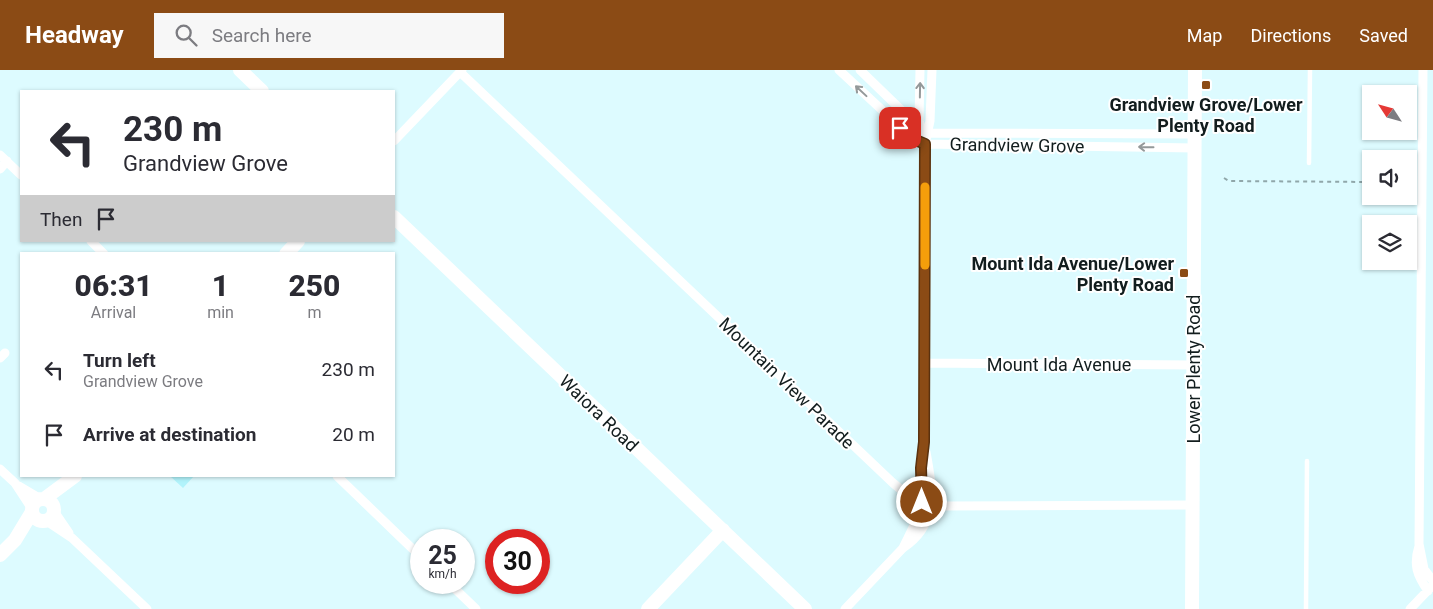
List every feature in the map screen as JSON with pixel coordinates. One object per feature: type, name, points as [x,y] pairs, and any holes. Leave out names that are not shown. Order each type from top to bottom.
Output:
[{"type":"main road","points":[[240,70],[261,90]]},
{"type":"main road","name":"Lower Plenty Road","points":[[1192,609],[1195,70]]},
{"type":"main road","name":"Waiora Road","points":[[395,218],[805,609]]},
{"type":"main road","points":[[288,252],[297,242]]},
{"type":"main road","points":[[0,555],[72,479]]},
{"type":"main road","points":[[648,609],[723,530]]},
{"type":"street","name":"Grandview Grove","points":[[838,70],[911,138],[925,144],[1195,141]]},
{"type":"street","points":[[860,70],[925,131]]},
{"type":"street","points":[[845,609],[903,548],[921,532],[929,517],[931,504],[924,442],[925,131],[920,70]]},
{"type":"street","points":[[925,131],[932,107],[932,70]]},
{"type":"street","points":[[1410,609],[1430,588],[1420,579],[1415,565],[1419,544],[1423,70]]},
{"type":"street","points":[[395,140],[461,71]]},
{"type":"street","name":"Mountain View Parade","points":[[461,71],[893,483],[922,502],[945,506],[1193,505]]},
{"type":"street","name":"Grandview Grove","points":[[925,131],[1195,141]]},
{"type":"street","points":[[0,169],[4,158],[20,174]]},
{"type":"street","points":[[92,242],[102,252]]},
{"type":"street","name":"Mount Ida Avenue","points":[[924,363],[1193,365]]},
{"type":"street","points":[[903,548],[922,502],[921,468],[924,442]]},
{"type":"street","points":[[0,469],[147,609]]},
{"type":"street","points":[[338,477],[410,546]]},
{"type":"street","points":[[1419,544],[1424,569],[1433,581]]},
{"type":"street","points":[[460,594],[476,609]]},
{"type":"lane","points":[[1309,163],[1310,70]]},
{"type":"lane","points":[[1306,609],[1307,461]]},
{"type":"path","points":[[1224,178],[1229,181],[1362,182]]},
{"type":"shaded area","points":[[171,477],[193,477],[183,488]]},
{"type":"slow traffic","points":[[925,187],[925,265]]},
{"type":"place","name":"Grandview Grove/Lower Plenty Road","points":[[1206,85]]},
{"type":"place","name":"Mount Ida Avenue/Lower Plenty Road","points":[[1184,273]]},
{"type":"route","points":[[900,128],[911,138],[925,144],[922,502]]}]
